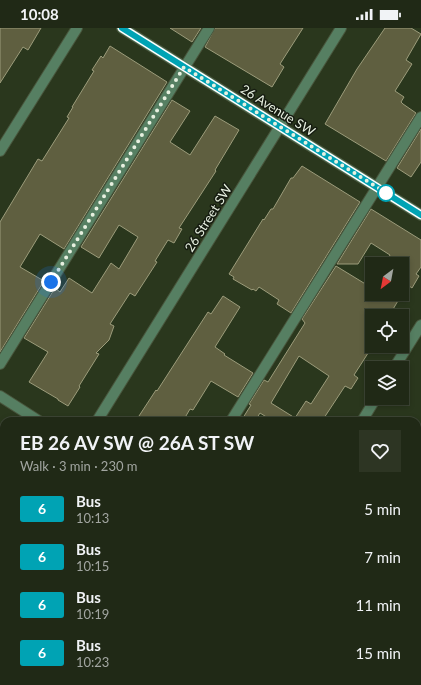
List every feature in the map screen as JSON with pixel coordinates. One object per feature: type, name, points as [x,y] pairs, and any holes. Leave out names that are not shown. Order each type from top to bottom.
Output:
[{"type":"street","points":[[0,150],[77,28]]},
{"type":"street","name":"26 Avenue SW","points":[[122,28],[421,215]]},
{"type":"street","points":[[0,364],[209,28]]},
{"type":"street","name":"26 Street SW","points":[[99,417],[341,28]]},
{"type":"street","points":[[233,417],[421,117]]},
{"type":"street","points":[[398,361],[421,325]]},
{"type":"street","points":[[0,396],[33,417]]},
{"type":"street","points":[[364,417],[372,405]]},
{"type":"building","points":[[0,28],[41,28],[28,50],[23,47],[0,83]]},
{"type":"building","points":[[170,28],[201,28],[192,42]]},
{"type":"building","points":[[215,28],[303,28],[280,64],[284,67],[272,87],[205,47]]},
{"type":"building","points":[[385,28],[411,28],[421,34],[406,60],[412,64],[395,91],[404,97],[401,102],[416,113],[386,161],[325,124],[357,69]]},
{"type":"building","points":[[110,46],[167,82],[64,249],[40,234],[20,267],[44,281],[0,352],[0,222],[38,159],[42,161],[69,118],[67,117],[72,107],[94,71],[92,70],[101,56],[103,58]]},
{"type":"building","points":[[172,100],[190,111],[170,142],[190,155],[215,116],[239,130],[215,170],[216,171],[179,228],[182,229],[174,243],[168,240],[155,261],[157,262],[135,296],[130,293],[110,324],[114,326],[109,340],[96,353],[99,354],[68,406],[29,382],[48,352],[24,338],[55,288],[60,292],[69,278],[92,293],[111,263],[119,269],[138,237],[119,225],[99,258],[81,247]]},
{"type":"building","points":[[421,129],[421,162],[411,177],[397,168]]},
{"type":"building","points":[[302,166],[360,202],[291,313],[277,304],[279,300],[259,287],[256,291],[253,289],[252,290],[233,279],[234,277],[229,274],[263,219],[264,220],[271,209],[273,209],[291,178],[293,178]]},
{"type":"building","points":[[371,209],[421,240],[421,267],[416,274],[419,276],[412,288],[409,286],[409,257],[389,257],[390,255],[371,243],[358,264],[337,264]]},
{"type":"building","points":[[336,266],[365,284],[365,301],[398,301],[393,309],[365,309],[365,353],[368,353],[354,375],[358,378],[351,389],[345,386],[325,417],[296,417],[306,401],[311,404],[329,376],[299,356],[271,403],[293,417],[266,417],[260,413],[258,417],[244,417],[251,405],[249,404],[264,380],[268,382],[305,323],[302,319]]},
{"type":"building","points":[[223,296],[240,307],[215,347],[225,354],[224,355],[253,373],[238,397],[211,381],[193,410],[190,409],[185,417],[139,416],[208,312],[211,314]]},
{"type":"bus line","name":"6","points":[[122,28],[421,215]]},
{"type":"route","points":[[51,282],[184,67],[388,194],[386,193]]}]
